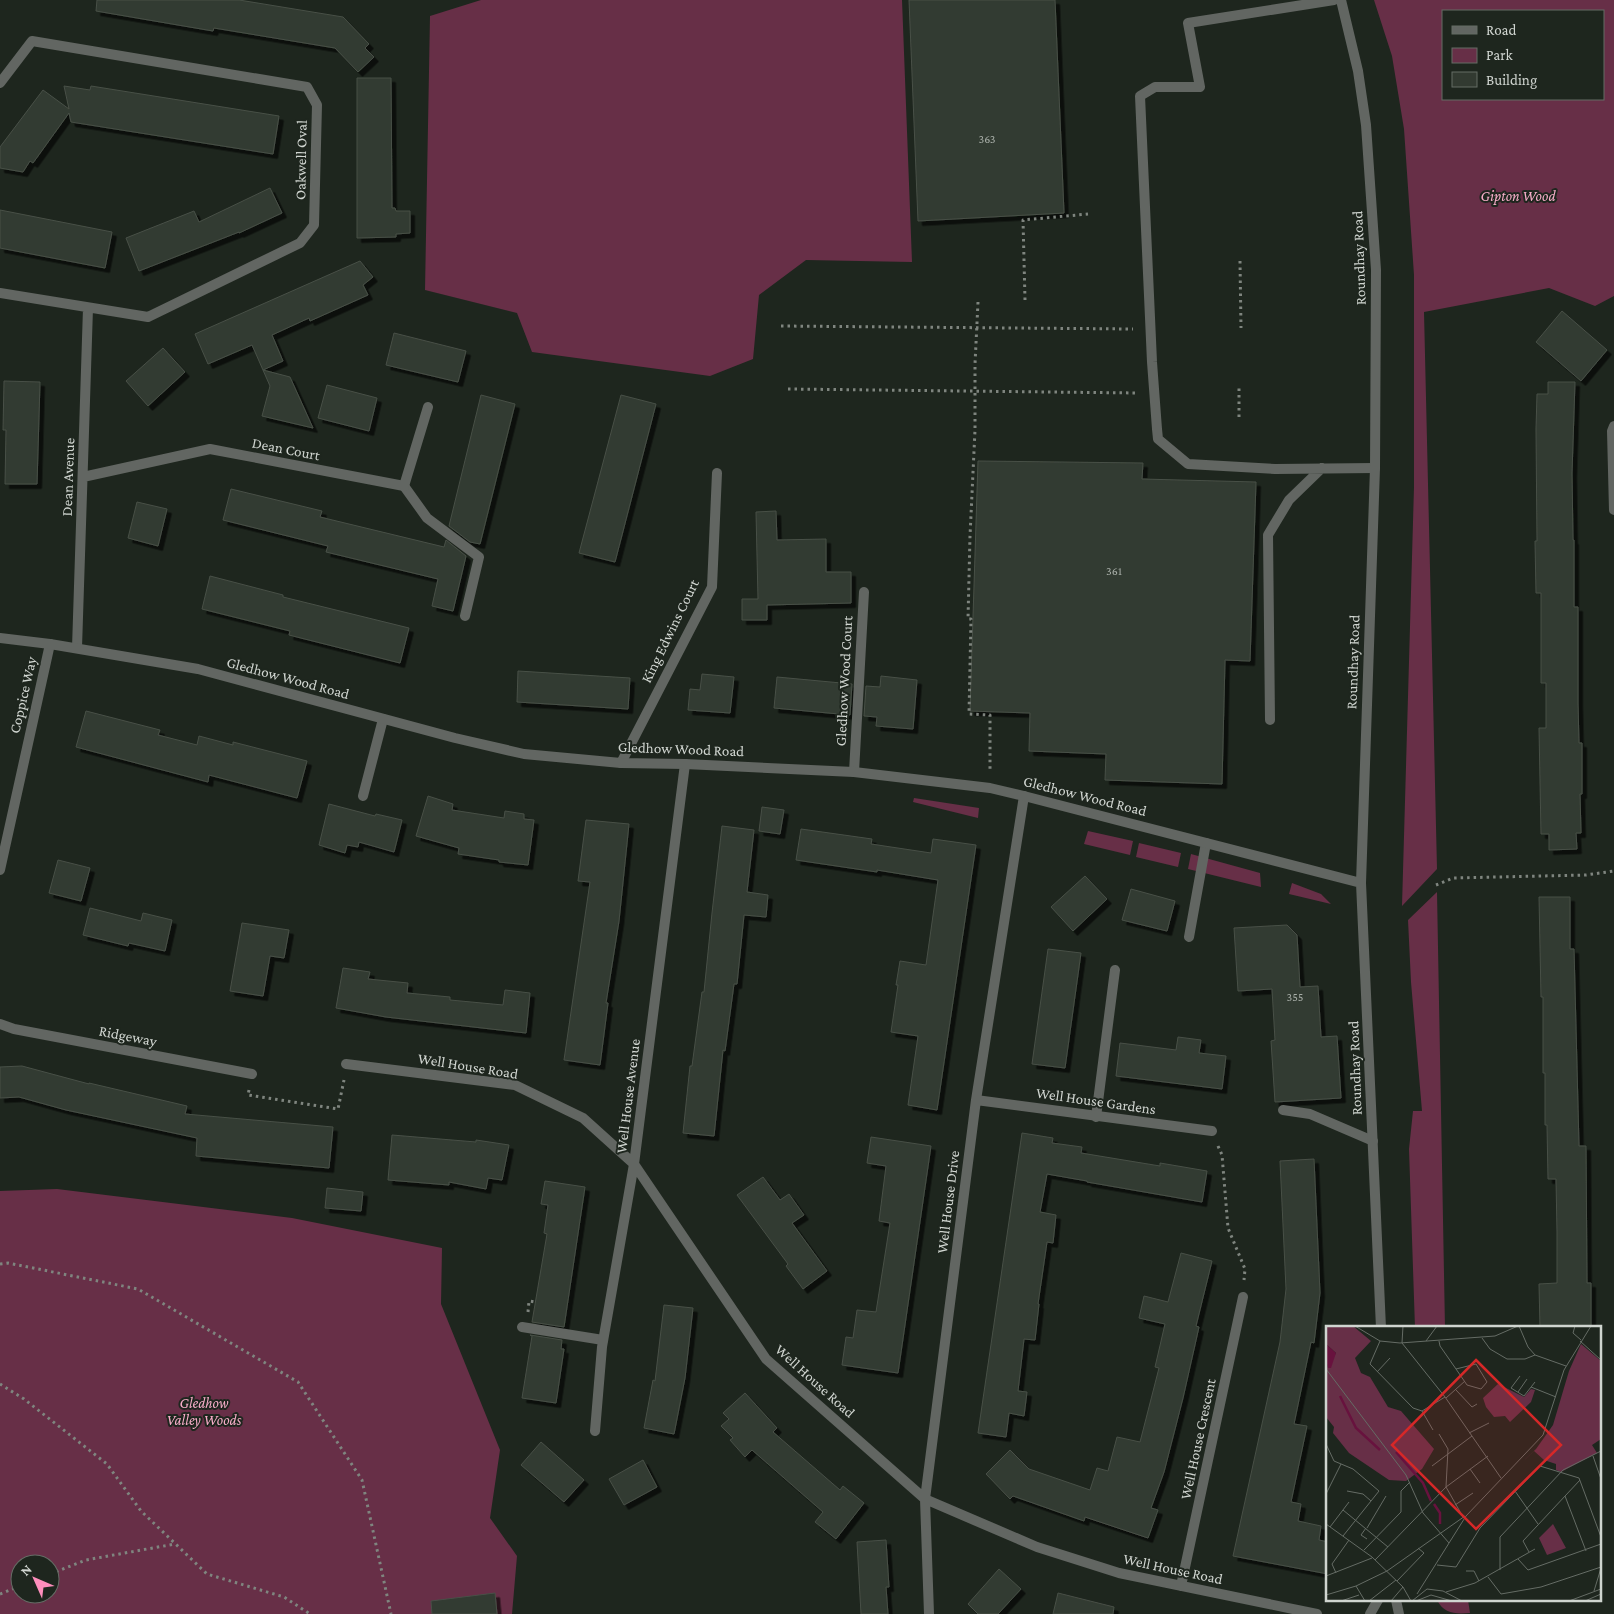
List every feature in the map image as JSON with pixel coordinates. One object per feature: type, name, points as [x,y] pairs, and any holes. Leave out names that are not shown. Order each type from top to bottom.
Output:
[{"type":"street","points":[[1334,0],[1188,23],[1200,87],[1155,87],[1140,96],[1154,393],[1158,439],[1188,464],[1275,469],[1375,468]]},
{"type":"street","name":"Roundhay Road","points":[[1341,0],[1358,71],[1367,135],[1376,270],[1375,468],[1361,883],[1381,1326]]},
{"type":"street","name":"Oakwell Oval","points":[[0,83],[32,41],[307,87],[317,105],[314,226],[300,243],[148,317],[0,293]]},
{"type":"street","name":"Dean Avenue","points":[[77,648],[88,308]]},
{"type":"street","points":[[428,407],[404,486],[426,518],[479,557],[465,616]]},
{"type":"street","points":[[1614,426],[1612,431],[1614,510]]},
{"type":"street","name":"Dean Court","points":[[83,477],[210,449],[404,486]]},
{"type":"street","points":[[1270,720],[1268,535],[1288,500],[1322,468]]},
{"type":"street","name":"King Edwins Court","points":[[621,763],[712,586],[717,473]]},
{"type":"street","name":"Gledhow Wood Court","points":[[854,772],[864,592]]},
{"type":"street","name":"Gledhow Wood Road","points":[[0,638],[77,648],[198,669],[455,738],[524,754],[621,763],[854,772],[990,788],[1361,883]]},
{"type":"street","name":"Coppice Way","points":[[0,870],[50,644]]},
{"type":"street","points":[[363,796],[383,719]]},
{"type":"street","name":"Well House Avenue","points":[[595,1431],[603,1340],[634,1164],[685,764]]},
{"type":"street","name":"Well House Drive","points":[[928,1614],[925,1498],[976,1100],[1024,796]]},
{"type":"street","points":[[1189,937],[1206,843]]},
{"type":"street","points":[[1096,1117],[1115,970]]},
{"type":"street","name":"Ridgeway","points":[[0,1024],[14,1029],[252,1074]]},
{"type":"street","name":"Well House Road","points":[[346,1064],[515,1085],[583,1118],[634,1164],[766,1359],[925,1498],[1037,1547],[1118,1573],[1317,1614]]},
{"type":"street","name":"Well House Gardens","points":[[976,1100],[1212,1131]]},
{"type":"street","points":[[1284,1110],[1310,1114],[1373,1141]]},
{"type":"street","name":"Well House Crescent","points":[[1181,1586],[1243,1297]]},
{"type":"street","points":[[522,1327],[603,1340]]},
{"type":"street","points":[[1370,1614],[1377,1602]]},
{"type":"path","points":[[1025,300],[1023,220],[1088,214]]},
{"type":"path","points":[[1240,261],[1240,328]]},
{"type":"path","points":[[978,302],[968,609],[968,619],[971,619],[969,714],[990,715],[990,788]]},
{"type":"path","points":[[781,326],[1151,329]]},
{"type":"path","points":[[1239,387],[1239,417]]},
{"type":"path","points":[[788,389],[1154,393]]},
{"type":"path","points":[[1436,885],[1453,878],[1586,875],[1614,871]]},
{"type":"path","points":[[252,1074],[248,1095],[338,1110],[346,1064]]},
{"type":"path","points":[[1212,1131],[1222,1155],[1228,1228],[1245,1269],[1243,1297]]},
{"type":"path","points":[[0,1264],[8,1263],[138,1289],[298,1382],[362,1480],[391,1614]]},
{"type":"path","points":[[0,1384],[24,1399],[106,1464],[141,1511],[207,1574],[284,1597],[310,1614]]},
{"type":"path","points":[[60,1570],[86,1560],[176,1544]]},
{"type":"green space","points":[[481,0],[902,0],[912,262],[806,260],[759,295],[753,359],[710,376],[532,352],[517,313],[425,290],[430,16]]},
{"type":"green space","name":"Gipton Wood","points":[[1374,0],[1614,0],[1614,296],[1595,306],[1549,288],[1424,312],[1437,869],[1402,906],[1414,487],[1414,275],[1404,129],[1392,56]]},
{"type":"green space","points":[[914,798],[979,808],[978,818],[913,802]]},
{"type":"green space","points":[[1088,831],[1133,841],[1130,855],[1084,844]]},
{"type":"green space","points":[[1139,843],[1181,853],[1178,867],[1136,857]]},
{"type":"green space","points":[[1191,854],[1260,873],[1261,887],[1188,869]]},
{"type":"green space","points":[[1292,883],[1321,894],[1331,904],[1289,894]]},
{"type":"green space","points":[[1437,892],[1445,1326],[1415,1326],[1409,1149],[1413,1111],[1422,1111],[1411,982],[1408,920]]},
{"type":"green space","name":"Gledhow Valley Woods","points":[[57,1189],[292,1218],[442,1248],[441,1304],[500,1450],[490,1518],[517,1556],[512,1614],[0,1614],[0,1191]]},
{"type":"green space","points":[[1438,1602],[1468,1602],[1470,1613],[1450,1612]]},
{"type":"building","points":[[97,0],[239,0],[343,17],[369,44],[365,48],[374,57],[358,72],[335,48],[214,28],[213,31],[96,11]]},
{"type":"building","points":[[909,0],[1055,0],[1064,213],[918,221]]},
{"type":"building","points":[[357,78],[391,78],[392,208],[395,208],[396,211],[410,211],[410,233],[396,234],[396,237],[357,238]]},
{"type":"building","points":[[64,86],[90,90],[91,86],[279,116],[273,154],[71,122],[69,113],[33,163],[30,161],[23,172],[0,168],[0,147],[43,90],[69,109]]},
{"type":"building","points":[[270,188],[282,213],[239,233],[139,271],[126,238],[194,211],[199,222]]},
{"type":"building","points":[[0,210],[112,232],[105,268],[0,248]]},
{"type":"building","points":[[360,261],[373,277],[363,285],[368,295],[310,321],[309,318],[272,335],[283,361],[263,370],[290,377],[313,428],[262,416],[270,386],[252,345],[208,364],[195,334]]},
{"type":"building","points":[[1562,311],[1607,350],[1581,381],[1536,342]]},
{"type":"building","points":[[394,333],[466,351],[458,382],[386,365]]},
{"type":"building","points":[[163,348],[185,372],[148,406],[126,381]]},
{"type":"building","points":[[4,381],[40,382],[37,484],[5,484],[6,430],[3,430]]},
{"type":"building","points":[[1548,382],[1575,382],[1572,473],[1574,607],[1578,607],[1579,743],[1582,743],[1581,833],[1576,833],[1577,849],[1549,850],[1549,834],[1541,834],[1539,728],[1546,728],[1546,683],[1541,683],[1541,593],[1536,593],[1535,541],[1537,541],[1537,394],[1548,394]]},
{"type":"building","points":[[327,385],[377,398],[369,431],[318,418]]},
{"type":"building","points":[[481,395],[515,404],[480,544],[470,542],[449,526]]},
{"type":"building","points":[[621,395],[656,404],[615,562],[579,553]]},
{"type":"building","points":[[978,461],[1143,463],[1142,479],[1256,482],[1250,661],[1225,660],[1222,784],[1105,780],[1106,754],[1029,751],[1030,713],[970,711]]},
{"type":"building","points":[[231,489],[322,511],[320,517],[444,547],[446,540],[466,556],[453,611],[432,606],[438,579],[326,552],[328,546],[223,520]]},
{"type":"building","points":[[137,502],[167,509],[158,546],[128,538]]},
{"type":"building","points":[[776,511],[777,540],[826,539],[826,572],[851,572],[851,603],[767,605],[767,620],[742,620],[742,599],[758,599],[756,512]]},
{"type":"building","points":[[210,576],[283,595],[283,597],[409,628],[400,663],[289,635],[290,631],[202,609]]},
{"type":"building","points":[[518,671],[630,678],[628,709],[517,702]]},
{"type":"building","points":[[702,674],[734,677],[730,713],[688,710],[690,689],[700,690]]},
{"type":"building","points":[[881,676],[917,680],[913,729],[876,726],[877,717],[864,716],[866,686],[880,687]]},
{"type":"building","points":[[777,677],[852,684],[850,715],[774,708]]},
{"type":"building","points":[[86,711],[160,730],[158,735],[197,745],[199,736],[233,745],[233,742],[307,761],[297,798],[209,775],[208,782],[76,747]]},
{"type":"building","points":[[428,796],[453,804],[452,810],[504,818],[505,811],[524,814],[524,819],[534,820],[528,865],[499,862],[499,860],[458,854],[459,848],[416,836]]},
{"type":"building","points":[[329,804],[375,816],[376,814],[402,820],[394,852],[359,842],[358,847],[347,845],[345,853],[319,845]]},
{"type":"building","points":[[762,807],[784,810],[780,834],[759,831]]},
{"type":"building","points":[[586,820],[629,824],[619,921],[606,1003],[608,1003],[600,1065],[564,1060],[590,882],[578,881]]},
{"type":"building","points":[[722,826],[754,830],[747,892],[768,895],[766,917],[744,915],[737,984],[734,984],[725,1051],[723,1050],[714,1136],[683,1133],[690,1066],[692,1066],[702,992],[704,992]]},
{"type":"building","points":[[801,829],[872,839],[871,844],[931,853],[933,839],[976,845],[937,1110],[908,1105],[918,1036],[891,1032],[900,961],[926,965],[938,880],[796,860]]},
{"type":"building","points":[[58,860],[90,868],[81,901],[49,893]]},
{"type":"building","points":[[1085,876],[1107,899],[1073,931],[1051,907]]},
{"type":"building","points":[[1131,889],[1175,901],[1167,931],[1122,920]]},
{"type":"building","points":[[1539,897],[1570,897],[1570,949],[1574,949],[1579,1146],[1586,1146],[1587,1283],[1591,1283],[1591,1326],[1540,1326],[1539,1284],[1557,1283],[1556,1179],[1548,1179],[1545,1073],[1543,1073],[1543,997],[1541,997]]},
{"type":"building","points":[[90,908],[141,921],[143,913],[172,920],[165,951],[129,943],[128,946],[83,935]]},
{"type":"building","points":[[242,923],[289,930],[284,958],[270,956],[263,996],[230,991]]},
{"type":"building","points":[[1287,925],[1297,935],[1300,987],[1318,986],[1321,1037],[1337,1036],[1341,1098],[1275,1102],[1271,1041],[1275,1040],[1272,989],[1238,991],[1234,928]]},
{"type":"building","points":[[1048,949],[1081,953],[1065,1068],[1032,1064]]},
{"type":"building","points":[[343,968],[370,972],[368,979],[408,983],[407,993],[450,997],[450,1000],[503,1005],[505,990],[530,993],[526,1033],[386,1017],[336,1008]]},
{"type":"building","points":[[1178,1037],[1201,1040],[1199,1053],[1226,1056],[1222,1089],[1116,1076],[1120,1043],[1176,1050]]},
{"type":"building","points":[[22,1066],[89,1084],[187,1106],[185,1114],[333,1127],[329,1168],[196,1156],[197,1138],[66,1110],[19,1097],[0,1098],[0,1067]]},
{"type":"building","points":[[1022,1133],[1053,1138],[1052,1143],[1082,1147],[1081,1153],[1160,1166],[1160,1163],[1207,1171],[1202,1202],[1047,1174],[1040,1212],[1056,1215],[1053,1243],[1047,1242],[1035,1340],[1024,1339],[1018,1391],[1027,1392],[1024,1416],[1009,1413],[1006,1437],[978,1433]]},
{"type":"building","points":[[392,1135],[476,1142],[476,1140],[509,1145],[502,1180],[488,1178],[486,1189],[449,1182],[449,1185],[388,1180]]},
{"type":"building","points":[[871,1137],[931,1146],[898,1373],[842,1365],[846,1337],[853,1338],[857,1310],[876,1312],[890,1223],[879,1221],[886,1166],[867,1163]]},
{"type":"building","points":[[1314,1159],[1320,1293],[1314,1343],[1311,1342],[1294,1424],[1307,1426],[1291,1502],[1301,1504],[1298,1521],[1321,1526],[1319,1540],[1326,1542],[1326,1574],[1233,1556],[1280,1342],[1286,1289],[1280,1161]]},
{"type":"building","points":[[763,1177],[780,1200],[789,1194],[804,1215],[792,1223],[827,1271],[803,1289],[786,1266],[788,1264],[737,1195]]},
{"type":"building","points":[[545,1181],[585,1187],[564,1327],[532,1322],[547,1234],[544,1233],[548,1205],[541,1204]]},
{"type":"building","points":[[327,1188],[363,1192],[361,1211],[325,1208]]},
{"type":"building","points":[[1181,1253],[1212,1261],[1196,1326],[1199,1327],[1183,1398],[1164,1472],[1151,1508],[1158,1510],[1148,1538],[1085,1517],[1084,1521],[1013,1496],[1010,1499],[986,1474],[1010,1450],[1029,1469],[1090,1490],[1097,1468],[1108,1471],[1117,1437],[1140,1442],[1159,1368],[1155,1367],[1165,1324],[1139,1318],[1144,1296],[1168,1302]]},
{"type":"building","points":[[664,1305],[693,1308],[685,1378],[674,1434],[644,1428],[653,1380],[655,1381]]},
{"type":"building","points":[[530,1335],[562,1340],[561,1349],[564,1349],[556,1403],[522,1398],[532,1336]]},
{"type":"building","points":[[745,1393],[777,1428],[773,1432],[840,1490],[843,1486],[864,1503],[836,1539],[815,1522],[823,1512],[752,1450],[745,1457],[730,1440],[733,1438],[721,1426],[729,1419],[723,1413]]},
{"type":"building","points":[[541,1442],[584,1480],[564,1502],[521,1465]]},
{"type":"building","points":[[643,1460],[657,1487],[624,1505],[609,1479]]},
{"type":"building","points":[[886,1540],[889,1587],[886,1587],[888,1614],[861,1614],[857,1542]]},
{"type":"building","points":[[999,1569],[1021,1589],[998,1614],[978,1614],[968,1604]]},
{"type":"building","points":[[495,1593],[497,1614],[432,1614],[431,1601]]},
{"type":"building","points":[[1058,1593],[1114,1607],[1113,1614],[1053,1614]]}]
